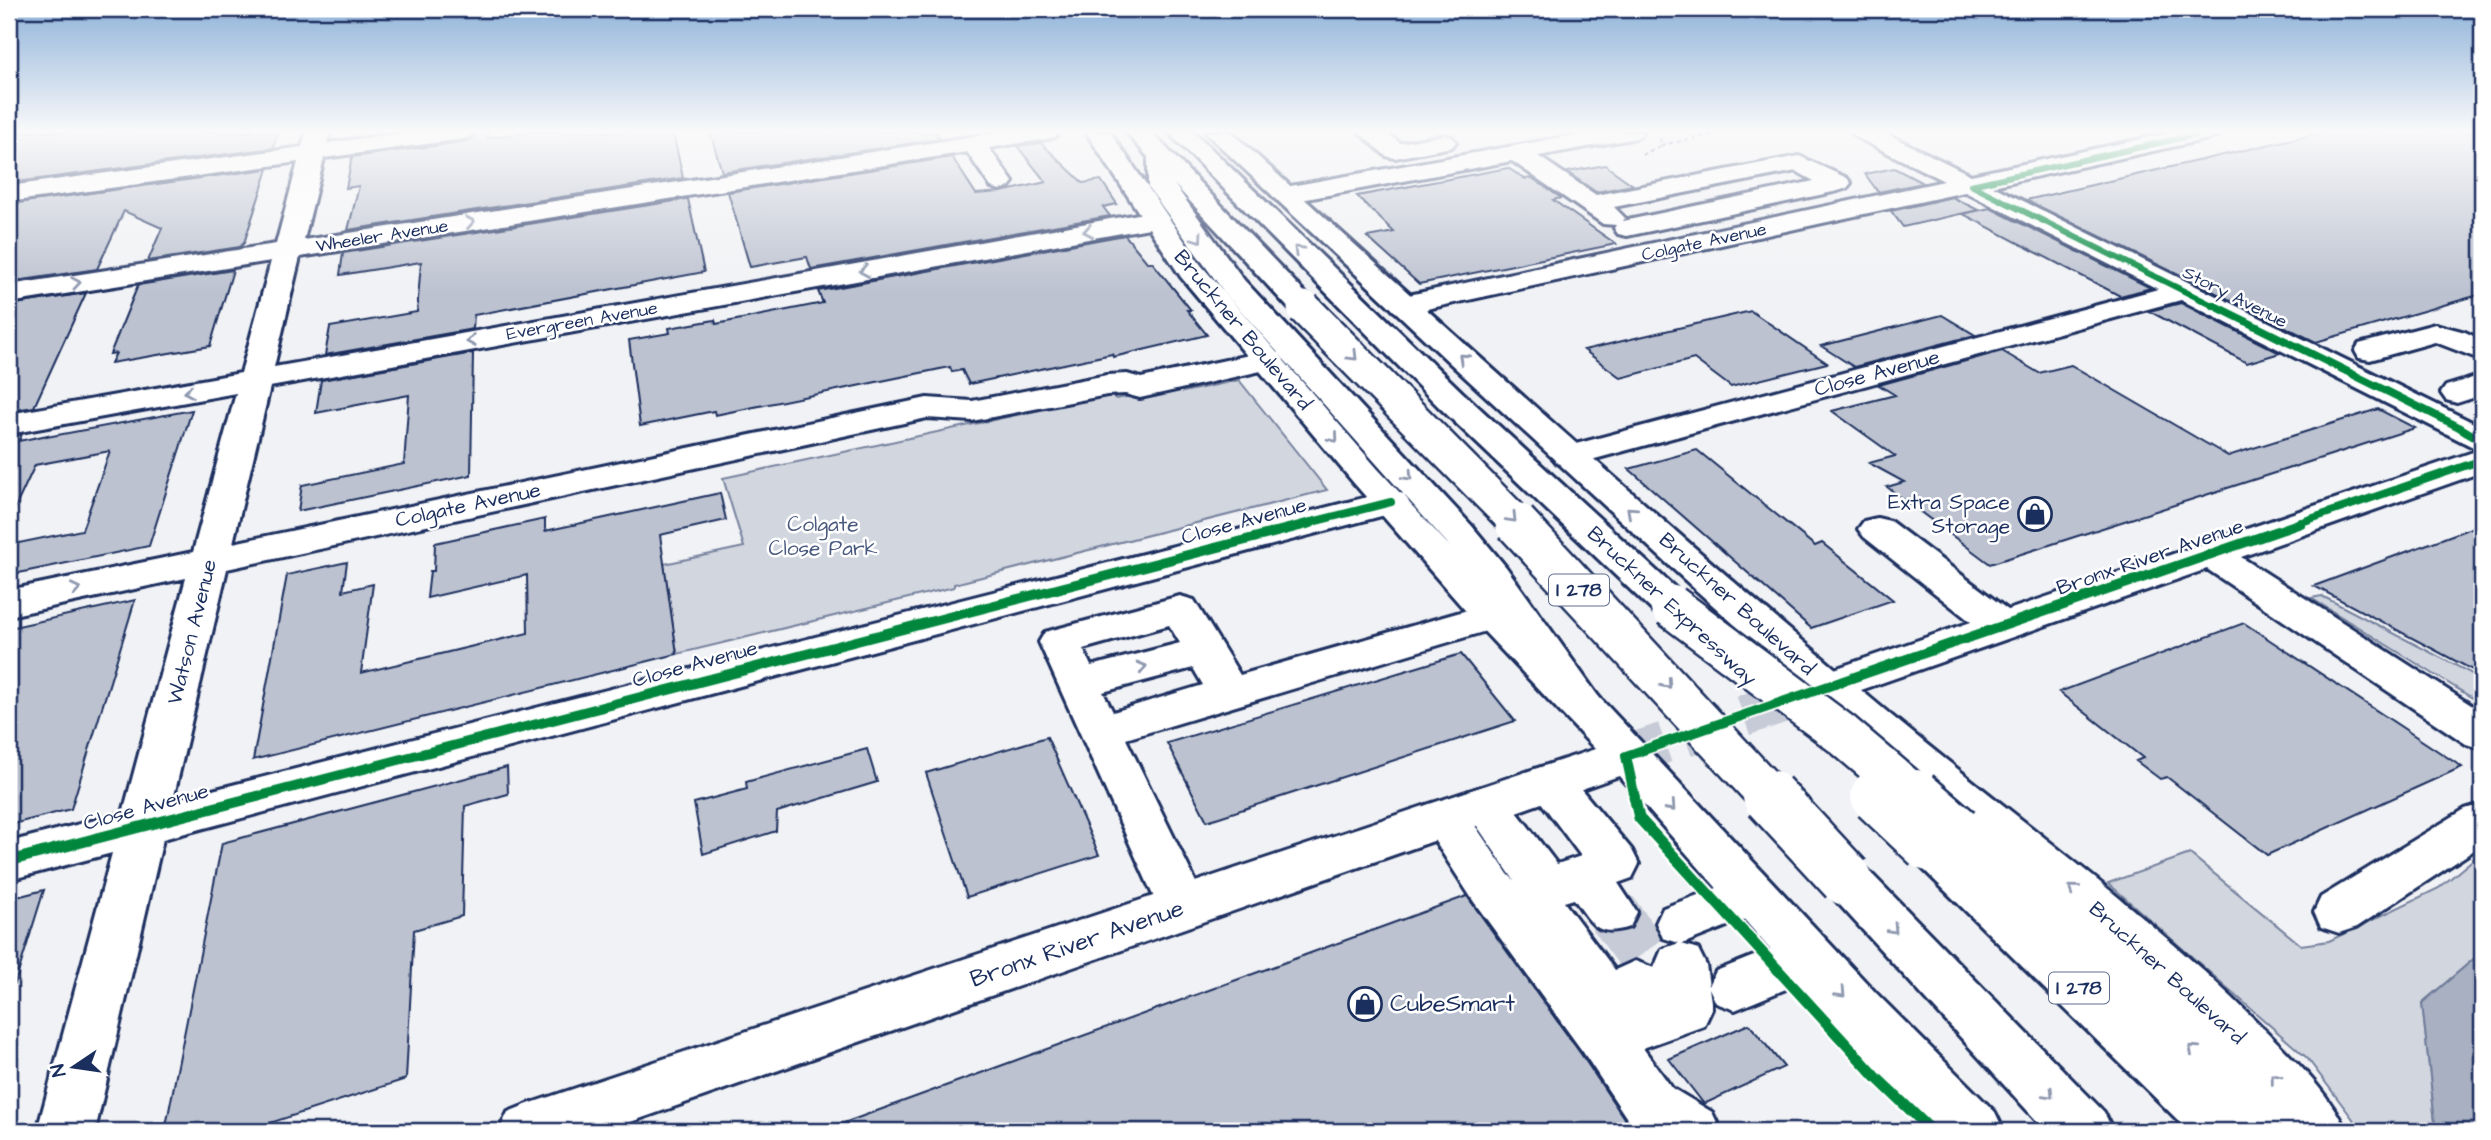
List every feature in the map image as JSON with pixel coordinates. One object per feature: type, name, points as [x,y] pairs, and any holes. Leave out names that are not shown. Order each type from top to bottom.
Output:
[{"type":"main road","points":[[9,194],[61,185]]},
{"type":"main road","name":"Watson Avenue","points":[[66,1131],[304,185]]},
{"type":"main road","name":"Wheeler Avenue","points":[[9,294],[694,185]]},
{"type":"main road","name":"Bruckner Boulevard","points":[[1133,185],[1191,271],[1492,616],[1583,707],[1807,957],[1975,1131]]},
{"type":"main road","points":[[1161,185],[1217,264],[1459,534],[1492,576],[1583,707]]},
{"type":"main road","name":"I 278","points":[[1187,185],[1531,538],[1846,879],[2084,1131]]},
{"type":"main road","name":"Bruckner Expressway","points":[[1234,185],[1504,451],[1671,606],[1943,839],[2229,1131]]},
{"type":"main road","name":"Bruckner Boulevard","points":[[1274,185],[1569,456],[1829,686],[2130,936],[2265,1065],[2317,1131]]},
{"type":"main road","points":[[1285,195],[1339,185]]},
{"type":"main road","points":[[1566,185],[1660,251]]},
{"type":"main road","points":[[1591,204],[1686,185]]},
{"type":"main road","points":[[1627,228],[1828,185]]},
{"type":"main road","name":"Colgate Avenue","points":[[1405,305],[1970,185]]},
{"type":"main road","name":"Story Avenue","points":[[1971,185],[2186,290],[2482,441]]},
{"type":"main road","name":"Evergreen Avenue","points":[[9,424],[1155,219]]},
{"type":"main road","name":"Close Avenue","points":[[1569,456],[2186,290]]},
{"type":"main road","points":[[2370,351],[2442,333],[2482,351]]},
{"type":"main road","name":"Colgate Avenue","points":[[9,603],[927,408],[972,411],[1107,385],[1127,384],[1140,388],[1268,360]]},
{"type":"main road","name":"Bronx River Avenue","points":[[1829,686],[2211,554],[2473,472]]},
{"type":"main road","name":"Close Avenue","points":[[9,861],[1391,502]]},
{"type":"main road","points":[[1877,529],[2004,627]]},
{"type":"main road","points":[[2211,554],[2482,733]]},
{"type":"main road","points":[[1100,731],[1492,616]]},
{"type":"main road","points":[[1183,907],[1079,684],[1205,651],[1229,693]]},
{"type":"main road","name":"Bronx River Avenue","points":[[528,1131],[1626,756]]},
{"type":"main road","points":[[1549,782],[1615,863],[1594,899]]},
{"type":"main road","points":[[1464,811],[1594,899]]},
{"type":"main road","points":[[1464,811],[1491,888],[1602,1035],[1652,1107],[1692,1131]]},
{"type":"main road","points":[[2339,912],[2482,822]]},
{"type":"main road","points":[[1943,839],[2210,1063],[2276,1131]]},
{"type":"main road","points":[[1594,899],[1530,895],[1625,1025],[1640,1025],[1668,971],[1752,895]]},
{"type":"main road","points":[[1735,987],[1807,957]]},
{"type":"green space","name":"Colgate Close Park","points":[[1239,380],[1327,490],[954,584],[954,587],[677,654],[664,564],[744,547],[723,478],[1110,395],[1116,399],[1181,386],[1183,392]]},
{"type":"green space","points":[[2322,596],[2482,679],[2482,704],[2311,598]]},
{"type":"green space","points":[[2482,852],[2482,952],[2422,1003],[2436,1131],[2362,1131],[2307,1058],[2108,883],[2190,854],[2301,945],[2329,941],[2439,888]]},
{"type":"water","points":[[2482,952],[2482,1131],[2436,1131],[2422,1003]]},
{"type":"building","points":[[148,185],[263,185],[244,243],[240,247],[148,261],[162,228],[124,211],[97,269],[9,282],[9,204]]},
{"type":"building","points":[[347,185],[637,185],[348,230],[359,186],[346,188]]},
{"type":"building","points":[[772,185],[970,185],[976,194],[1032,185],[1104,185],[1117,204],[1103,207],[1110,216],[811,269],[807,257],[750,267],[728,192]]},
{"type":"building","points":[[1415,185],[1542,185],[1561,198],[1553,200],[1616,244],[1419,284],[1367,237],[1394,232],[1357,196]]},
{"type":"building","points":[[1586,185],[1632,185],[1596,192]]},
{"type":"building","points":[[1873,185],[1912,185],[1878,192]]},
{"type":"building","points":[[2091,185],[2482,185],[2482,294],[2316,342],[2026,200]]},
{"type":"building","points":[[1952,197],[1978,210],[1903,227],[1891,211]]},
{"type":"building","points":[[688,199],[704,272],[474,315],[473,329],[325,355],[330,327],[417,312],[421,262],[340,275],[343,253]]},
{"type":"building","points":[[1990,208],[2151,288],[2120,296],[1963,214]]},
{"type":"building","points":[[1125,235],[1147,262],[1152,262],[1191,310],[1187,310],[1207,335],[1113,357],[1112,354],[969,384],[962,370],[952,372],[950,367],[715,415],[714,411],[640,426],[629,340],[670,333],[669,328],[715,320],[716,324],[823,303],[818,291]]},
{"type":"building","points":[[233,270],[210,346],[111,363],[116,353],[110,354],[138,285]]},
{"type":"building","points":[[86,293],[34,407],[9,411],[9,305]]},
{"type":"building","points":[[2181,303],[2280,353],[2247,363],[2149,311]]},
{"type":"building","points":[[1751,311],[1827,363],[1731,387],[1694,359],[1621,378],[1584,350]]},
{"type":"building","points":[[1942,315],[1975,335],[1854,367],[1821,346]]},
{"type":"building","points":[[2002,351],[2039,373],[2071,365],[2228,456],[2378,409],[2415,428],[1990,564],[1887,487],[1904,482],[1869,463],[1895,456],[1832,411],[1895,395],[1879,385]]},
{"type":"building","points":[[473,353],[471,475],[298,511],[302,485],[404,464],[409,395],[316,413],[321,380]]},
{"type":"building","points":[[192,410],[149,546],[9,575],[9,545],[82,530],[110,451],[35,465],[9,521],[9,436],[22,434],[19,441]]},
{"type":"building","points":[[1697,450],[1815,546],[1822,543],[1893,600],[1811,628],[1629,469]]},
{"type":"building","points":[[720,493],[726,520],[660,535],[677,654],[253,760],[287,575],[347,562],[343,591],[373,584],[361,673],[528,633],[527,575],[427,598],[430,571],[434,571],[435,543],[545,519],[545,531]]},
{"type":"building","points":[[2482,524],[2482,675],[2314,586]]},
{"type":"building","points":[[135,600],[71,809],[9,825],[9,628]]},
{"type":"building","points":[[2244,623],[2462,767],[2267,855],[2167,777],[2160,779],[2136,761],[2143,758],[2059,692]]},
{"type":"building","points":[[1461,654],[1515,721],[1207,821],[1167,743]]},
{"type":"building","points":[[1047,737],[1099,855],[967,897],[926,773]]},
{"type":"building","points":[[867,749],[877,782],[777,812],[776,831],[703,854],[694,803],[747,789],[746,782]]},
{"type":"building","points":[[507,767],[508,794],[465,806],[462,916],[414,930],[406,1079],[245,1131],[165,1131],[222,843]]},
{"type":"building","points":[[44,890],[15,983],[9,982],[9,899]]},
{"type":"building","name":"CubeSmart","points":[[1467,896],[1630,1127],[1636,1131],[830,1131],[830,1128]]},
{"type":"building","points":[[1749,1024],[1784,1067],[1704,1104],[1669,1059]]},
{"type":"tunnel","points":[[1626,756],[1821,689]]},
{"type":"tunnel","points":[[1612,912],[1658,974]]},
{"type":"cycle path","points":[[1971,185],[2459,427],[2482,441]]},
{"type":"cycle path","points":[[1932,1131],[1877,1078],[1639,818],[1626,756],[2482,460]]},
{"type":"cycle path","points":[[9,861],[1391,502]]},
{"type":"place","name":"Extra Space Storage","points":[[2035,514]]},
{"type":"place","name":"CubeSmart","points":[[1365,1004]]}]
